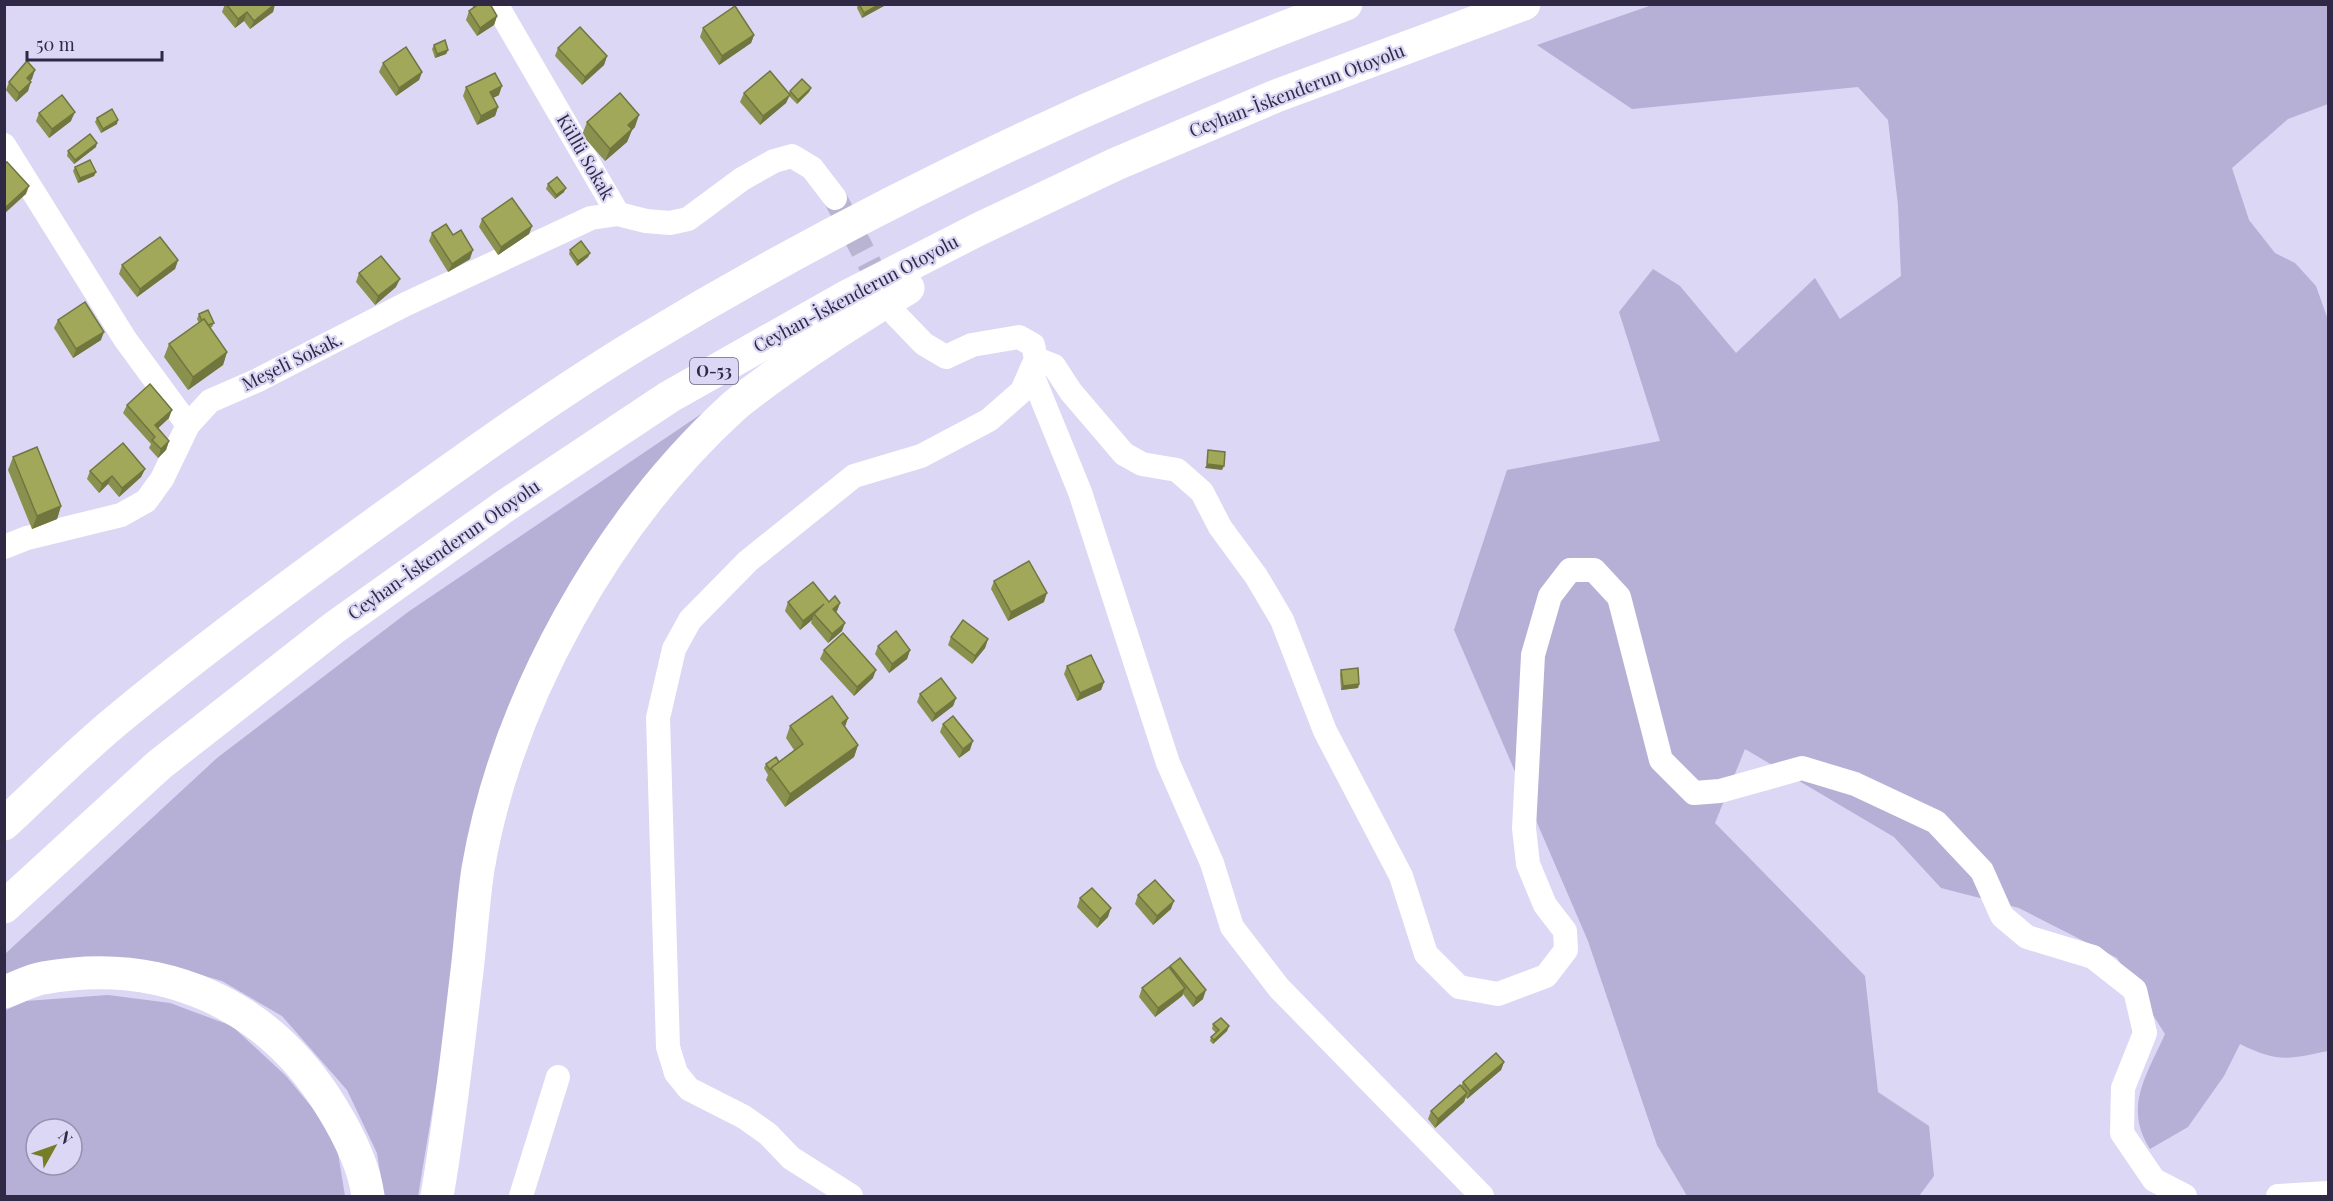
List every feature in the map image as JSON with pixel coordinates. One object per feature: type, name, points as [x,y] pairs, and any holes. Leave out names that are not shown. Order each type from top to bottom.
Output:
[{"type":"highway","points":[[4,818],[119,718],[299,578],[470,456],[636,345],[815,244],[952,174],[1090,108],[1253,39],[1346,4]]},
{"type":"highway","name":"Ceyhan-İskenderun Otoyolu","points":[[4,907],[159,765],[335,627],[505,506],[669,397],[844,298],[979,229],[1116,164],[1276,96],[1524,4]]},
{"type":"highway","points":[[437,1197],[450,1120],[478,868],[499,783],[528,699],[557,640],[619,539],[680,462],[734,406],[822,342],[858,318],[999,237],[1117,173],[1276,96]]},
{"type":"highway","points":[[4,824],[119,718]]},
{"type":"highway","points":[[4,992],[41,978],[107,972],[170,980],[222,1001],[273,1035],[315,1080],[347,1132],[368,1197]]},
{"type":"street","name":"Küllü Sokak","points":[[496,4],[618,214],[670,224],[688,219],[742,179],[774,161],[792,156],[812,168],[835,198]]},
{"type":"street","points":[[4,145],[125,339],[188,425]]},
{"type":"street","name":"Meşeli Sokak.","points":[[4,548],[27,538],[121,515],[146,501],[162,479],[188,425],[210,401],[256,381],[406,304],[591,218],[618,214]]},
{"type":"street","points":[[896,315],[924,344],[946,357],[972,345],[1019,337],[1033,345],[1033,365],[1080,492],[1168,764],[1212,863],[1232,927],[1279,988],[1482,1197]]},
{"type":"street","points":[[851,1197],[790,1158],[768,1134],[744,1117],[689,1089],[676,1073],[668,1047],[658,718],[674,649],[690,620],[748,561],[854,476],[921,456],[989,420],[1022,391],[1033,365]]},
{"type":"street","points":[[1033,365],[1054,366],[1071,392],[1124,454],[1142,464],[1177,470],[1202,492],[1220,527],[1256,576],[1282,620],[1325,731],[1401,876],[1426,954],[1460,987],[1498,994],[1546,976],[1566,950],[1565,931],[1545,905],[1528,864],[1524,828],[1533,655],[1550,596],[1570,570],[1594,570],[1619,597],[1662,760],[1694,793],[1720,791],[1802,768],[1855,784],[1936,822],[1982,871],[2002,916],[2027,937],[2093,957],[2135,990],[2145,1033],[2123,1088],[2122,1133],[2154,1180],[2185,1197]]},
{"type":"street","points":[[521,1197],[558,1077]]},
{"type":"street","points":[[2277,1197],[2328,1193]]},
{"type":"shaded area","points":[[1655,4],[2328,5],[2328,104],[2288,119],[2232,168],[2249,220],[2275,253],[2295,263],[2316,286],[2328,320],[2328,1051],[2284,1058],[2264,1054],[2240,1044],[2224,1076],[2188,1127],[2150,1149],[2142,1134],[2138,1119],[2138,1105],[2145,1077],[2165,1034],[2117,958],[2019,908],[1941,888],[1894,837],[1745,749],[1715,823],[1865,976],[1878,1092],[1929,1126],[1934,1176],[1919,1196],[1687,1196],[1657,1145],[1588,941],[1454,630],[1507,470],[1660,441],[1619,312],[1653,269],[1680,286],[1736,353],[1815,278],[1840,319],[1901,276],[1898,205],[1888,120],[1858,87],[1632,109],[1537,45]]},
{"type":"shaded area","points":[[713,406],[547,631],[441,1058],[418,1196],[384,1196],[377,1153],[347,1090],[282,1016],[222,981],[158,962],[56,965],[5,982],[5,954],[217,758],[408,612]]},
{"type":"shaded area","points":[[108,995],[170,1003],[232,1026],[286,1076],[335,1135],[345,1196],[5,1196],[4,1011],[26,1001]]},
{"type":"building","points":[[226,4],[275,4],[254,21],[247,12],[238,19]]},
{"type":"building","points":[[479,4],[490,4],[497,16],[480,28],[469,11]]},
{"type":"building","points":[[859,4],[880,4],[864,13]]},
{"type":"building","points":[[735,6],[754,35],[722,56],[703,28]]},
{"type":"building","points":[[580,27],[607,56],[585,77],[558,48]]},
{"type":"building","points":[[445,40],[448,50],[437,54],[434,45]]},
{"type":"building","points":[[406,47],[422,72],[399,88],[383,63]]},
{"type":"building","points":[[27,61],[35,70],[27,78],[31,82],[19,93],[9,82]]},
{"type":"building","points":[[770,71],[790,95],[763,116],[744,93]]},
{"type":"building","points":[[495,73],[502,86],[490,92],[498,107],[481,116],[466,87]]},
{"type":"building","points":[[802,79],[811,88],[798,100],[790,91]]},
{"type":"building","points":[[620,93],[639,115],[628,125],[632,129],[610,149],[587,122]]},
{"type":"building","points":[[62,95],[75,112],[52,129],[39,113]]},
{"type":"building","points":[[112,109],[118,120],[103,129],[97,118]]},
{"type":"building","points":[[90,134],[97,143],[75,160],[68,151]]},
{"type":"building","points":[[90,160],[96,172],[80,178],[75,167]]},
{"type":"building","points":[[7,162],[29,186],[6,207],[4,205],[4,164]]},
{"type":"building","points":[[557,177],[566,188],[556,195],[548,184]]},
{"type":"building","points":[[512,198],[532,226],[501,247],[482,219]]},
{"type":"building","points":[[446,224],[453,235],[461,230],[473,250],[452,264],[432,233]]},
{"type":"building","points":[[160,237],[178,260],[140,289],[122,265]]},
{"type":"building","points":[[581,241],[590,253],[578,261],[570,250]]},
{"type":"building","points":[[381,256],[400,279],[378,296],[359,273]]},
{"type":"building","points":[[85,302],[104,332],[76,349],[58,320]]},
{"type":"building","points":[[208,310],[214,323],[208,325],[204,319],[202,321],[199,314]]},
{"type":"building","points":[[204,319],[227,352],[193,377],[169,344]]},
{"type":"building","points":[[150,384],[172,410],[155,425],[169,441],[161,449],[152,440],[155,437],[127,405]]},
{"type":"building","points":[[123,443],[145,469],[122,488],[112,476],[102,484],[90,471]]},
{"type":"building","points":[[37,447],[61,506],[37,516],[13,457]]},
{"type":"building","points":[[1208,450],[1225,452],[1224,466],[1207,464]]},
{"type":"building","points":[[1029,561],[1047,593],[1011,612],[994,581]]},
{"type":"building","points":[[813,582],[829,602],[835,596],[840,603],[833,609],[845,623],[832,634],[814,614],[824,604],[803,621],[788,602]]},
{"type":"building","points":[[963,620],[988,639],[975,656],[951,637]]},
{"type":"building","points":[[896,631],[910,650],[892,664],[878,646]]},
{"type":"building","points":[[843,633],[876,670],[857,687],[824,650]]},
{"type":"building","points":[[1091,655],[1104,682],[1080,693],[1067,666]]},
{"type":"building","points":[[1358,668],[1359,684],[1343,686],[1341,670]]},
{"type":"building","points":[[941,678],[956,698],[935,714],[920,694]]},
{"type":"building","points":[[832,696],[848,718],[842,723],[858,745],[790,794],[771,768],[803,744],[790,726]]},
{"type":"building","points":[[953,716],[973,741],[963,749],[943,724]]},
{"type":"building","points":[[776,757],[779,762],[770,770],[766,764]]},
{"type":"building","points":[[1155,880],[1174,901],[1157,916],[1138,895]]},
{"type":"building","points":[[1092,888],[1111,908],[1100,919],[1080,898]]},
{"type":"building","points":[[1180,958],[1206,990],[1196,998],[1170,966]]},
{"type":"building","points":[[1169,967],[1185,988],[1158,1008],[1142,988]]},
{"type":"building","points":[[1221,1018],[1229,1026],[1214,1040],[1211,1037],[1219,1030],[1213,1024]]},
{"type":"building","points":[[1496,1053],[1504,1062],[1470,1091],[1463,1082]]},
{"type":"building","points":[[1460,1085],[1467,1093],[1438,1119],[1431,1111]]},
{"type":"tunnel","points":[[835,198],[886,295]]}]
